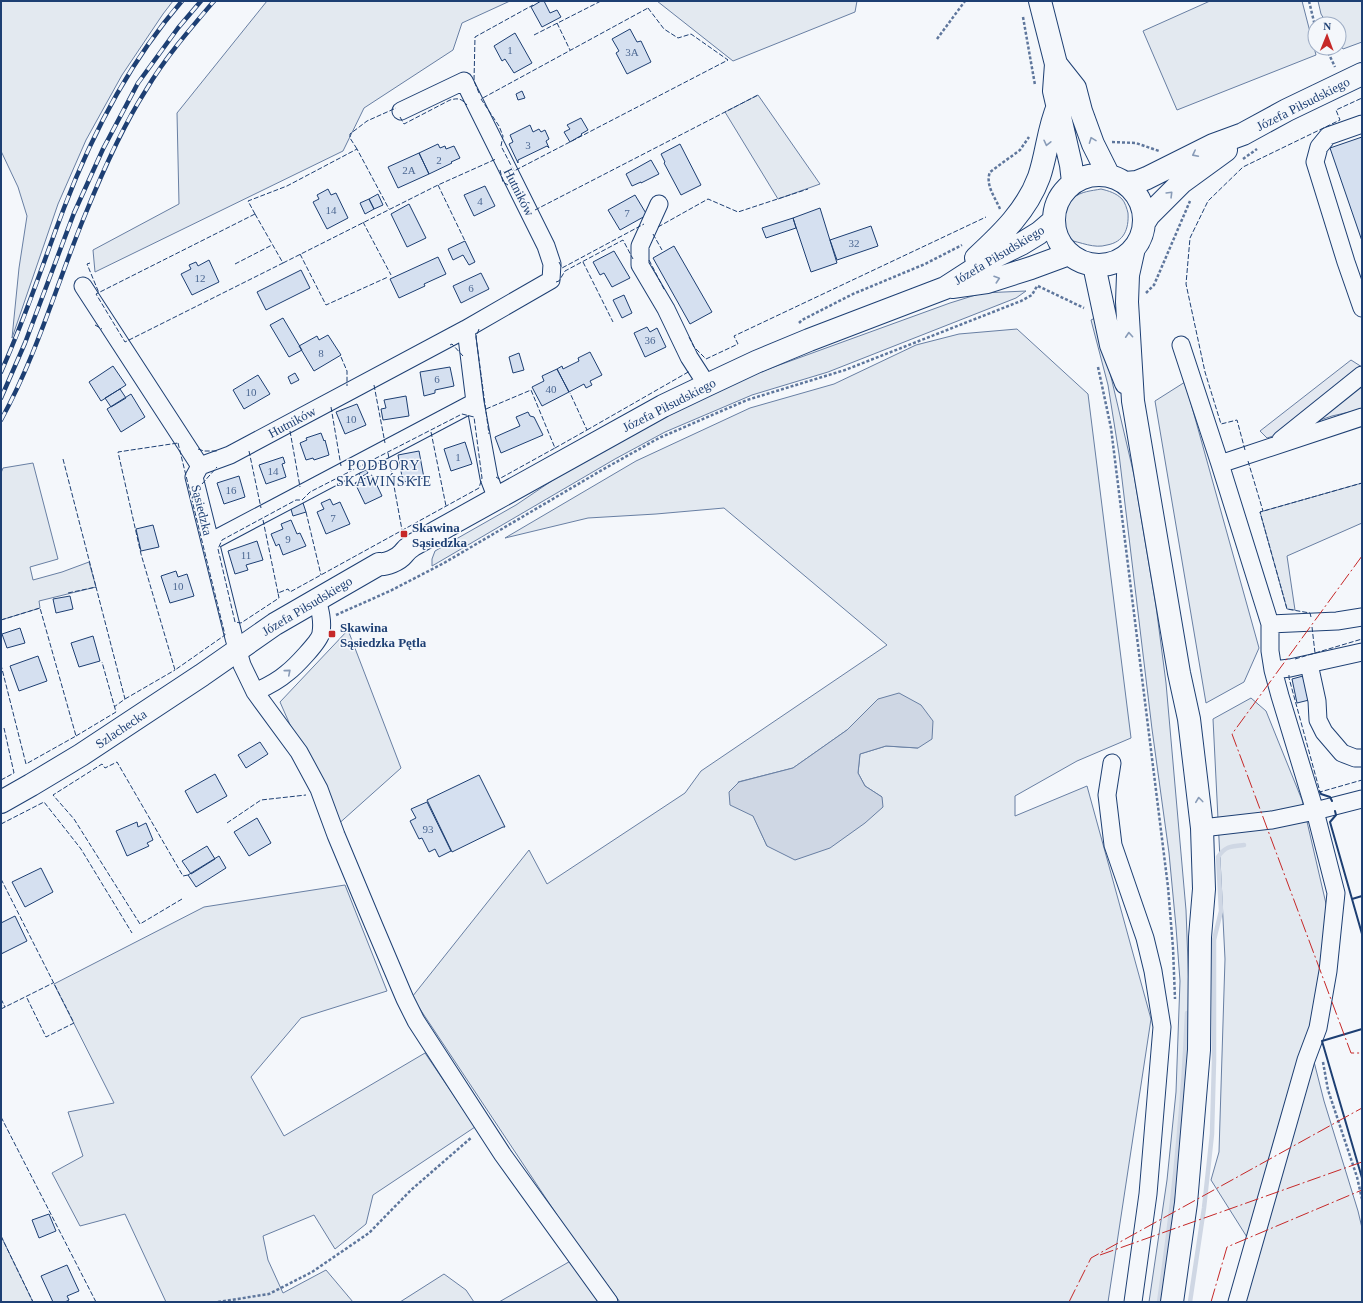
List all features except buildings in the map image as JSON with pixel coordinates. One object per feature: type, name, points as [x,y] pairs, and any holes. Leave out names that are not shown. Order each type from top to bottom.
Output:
[{"type":"main road","points":[[1040,1],[1056,64],[1054,91],[1071,165],[1073,182]]},
{"type":"main road","points":[[1056,64],[1075,88],[1081,111],[1093,144],[1117,179]]},
{"type":"main road","name":"Józefa Piłsudskiego","points":[[1117,179],[1137,182],[1147,178],[1213,145],[1243,134],[1287,110],[1362,74]]},
{"type":"main road","points":[[945,288],[1001,235],[1023,208],[1039,176],[1053,117],[1058,106]]},
{"type":"main road","name":"Józefa Piłsudskiego","points":[[1144,223],[1149,215],[1182,182],[1222,154],[1243,134]]},
{"type":"main road","points":[[1134,248],[1120,260],[1103,265],[1085,263],[1069,254],[1062,247],[1054,231],[1053,221],[1056,203],[1066,188],[1073,182],[1090,175],[1100,174],[1117,179],[1132,189],[1140,201],[1144,214],[1144,223],[1141,236],[1134,248],[1128,275],[1127,302],[1133,402],[1178,673],[1189,720],[1202,828],[1204,888],[1200,937],[1199,1050],[1196,1095],[1186,1203],[1172,1302]]},
{"type":"main road","name":"Józefa Piłsudskiego","points":[[237,650],[275,624],[319,608],[379,564],[382,558],[398,549],[406,550],[663,406],[756,362],[945,288],[990,259],[1039,233],[1053,221]]},
{"type":"main road","name":"Józefa Piłsudskiego","points":[[945,288],[987,282],[1069,254]]},
{"type":"main road","points":[[1094,265],[1111,345],[1133,402]]},
{"type":"main road","name":"Szlachecka","points":[[1,802],[81,755],[237,650]]},
{"type":"main road","points":[[1178,673],[1177,722],[1191,885],[1200,937]]},
{"type":"street","name":"Hutników","points":[[200,466],[230,455],[466,329],[551,280],[552,264],[546,246],[464,81],[401,111]]},
{"type":"street","points":[[1362,124],[1328,136],[1319,147],[1315,162],[1362,308]]},
{"type":"street","points":[[659,204],[640,246],[640,265],[666,309],[689,357],[707,385]]},
{"type":"street","name":"Sąsiedzka","points":[[83,286],[200,466],[194,477],[210,542],[475,402]]},
{"type":"street","points":[[466,329],[475,402],[489,478],[497,499]]},
{"type":"street","points":[[1181,345],[1270,624],[1270,650],[1273,670],[1315,811],[1336,893],[1328,971],[1318,1028],[1306,1060],[1237,1302]]},
{"type":"street","points":[[1272,447],[1362,375]]},
{"type":"street","points":[[1220,464],[1362,417]]},
{"type":"street","points":[[210,542],[242,665],[255,692],[299,752],[319,789],[339,842],[405,999],[416,1021],[484,1127],[609,1302]]},
{"type":"street","points":[[255,692],[269,686],[288,673],[314,645],[321,634],[319,608]]},
{"type":"street","points":[[1270,624],[1337,621],[1362,617]]},
{"type":"street","points":[[1273,670],[1290,668],[1362,652]]},
{"type":"street","points":[[1309,664],[1317,701],[1318,720],[1324,732],[1342,753],[1355,758],[1362,758]]},
{"type":"street","points":[[1112,763],[1107,794],[1113,844],[1145,938],[1154,971],[1162,1027],[1148,1194],[1133,1302]]},
{"type":"street","points":[[1202,828],[1272,820],[1362,799]]},
{"type":"path","points":[[937,39],[965,1]]},
{"type":"path","points":[[1309,1],[1313,16]]},
{"type":"path","points":[[1023,16],[1036,92]]},
{"type":"path","points":[[1001,214],[990,190],[988,177],[990,172],[1020,150],[1026,143],[1032,131]]},
{"type":"path","points":[[1109,142],[1136,143],[1164,152]]},
{"type":"path","points":[[1144,294],[1154,285],[1191,200]]},
{"type":"path","points":[[798,325],[802,320],[853,294],[925,264],[967,242]]},
{"type":"path","points":[[1035,280],[1037,285],[1084,309],[1090,308]]},
{"type":"path","points":[[319,608],[332,616],[390,591],[428,572],[602,470],[660,438],[747,400],[845,370],[1021,301],[1032,295],[1037,285]]},
{"type":"path","points":[[1096,360],[1111,428],[1168,887],[1173,948],[1175,1001]]},
{"type":"path","points":[[1323,1059],[1328,1090],[1357,1177],[1362,1199]]},
{"type":"path","points":[[218,1302],[269,1294],[312,1272],[369,1233],[410,1190],[484,1127]]},
{"type":"shaded area","points":[[1,1],[173,1],[122,75],[86,140],[58,204],[12,338],[19,268],[27,216],[18,187],[1,151]]},
{"type":"shaded area","points":[[267,1],[510,1],[462,23],[453,50],[364,108],[343,151],[95,272],[93,250],[179,204],[177,113]]},
{"type":"shaded area","points":[[657,1],[857,1],[855,12],[733,61]]},
{"type":"shaded area","points":[[1210,1],[1302,1],[1307,20],[1307,56],[1313,56],[1177,110],[1143,31]]},
{"type":"shaded area","points":[[1318,1],[1362,1],[1362,42],[1347,48],[1347,16],[1322,16]]},
{"type":"shaded area","points":[[758,95],[820,184],[778,199],[725,112]]},
{"type":"shaded area","points":[[1101,189],[1110,191],[1120,197],[1124,202],[1128,213],[1128,224],[1124,234],[1118,241],[1102,246],[1092,246],[1068,240],[1061,231],[1061,219],[1069,202],[1080,194]]},
{"type":"shaded area","points":[[1026,291],[1016,298],[828,372],[752,395],[665,432],[615,459],[432,566],[432,559],[435,551],[516,505],[590,455],[665,415],[760,372],[950,303],[982,293]]},
{"type":"shaded area","points":[[1097,317],[1134,475],[1156,606],[1166,683],[1186,910],[1190,1016],[1184,1114],[1162,1302],[1149,1302],[1167,1180],[1176,1092],[1180,981],[1169,853],[1152,729],[1119,454],[1108,385],[1091,320]]},
{"type":"shaded area","points":[[1017,329],[1088,394],[1131,738],[1077,761],[1015,796],[1015,816],[1087,786],[1151,1019],[1108,1302],[620,1302],[567,1230],[412,997],[529,850],[547,884],[685,793],[701,771],[887,645],[724,508],[588,518],[505,538],[636,461],[750,408],[834,384],[916,345],[959,334]],"holes":[[[878,699],[918,748],[886,746],[860,754],[858,773],[865,786],[882,797],[767,846],[738,782],[793,768],[847,730]]]},
{"type":"shaded area","points":[[1351,360],[1362,367],[1362,409],[1332,416],[1267,438],[1260,431]]},
{"type":"shaded area","points":[[1185,382],[1259,648],[1244,682],[1206,703],[1155,401]]},
{"type":"shaded area","points":[[33,463],[58,559],[30,567],[33,580],[62,572],[89,562],[96,587],[39,601],[40,608],[1,620],[1,473],[3,468]]},
{"type":"shaded area","points":[[1362,483],[1362,523],[1287,556],[1295,610],[1287,609],[1260,512]]},
{"type":"shaded area","points":[[348,630],[401,768],[335,827],[280,702]]},
{"type":"shaded area","points":[[899,693],[921,705],[933,721],[932,739],[918,748],[886,746],[860,754],[858,773],[865,786],[882,797],[883,807],[865,823],[830,848],[795,860],[767,846],[753,816],[730,805],[729,792],[739,782],[793,768],[847,730],[878,699]]},
{"type":"shaded area","points":[[1251,698],[1266,711],[1302,800],[1336,947],[1309,1042],[1324,1101],[1362,1228],[1362,1302],[1243,1302],[1257,1253],[1211,1180],[1219,1152],[1225,959],[1213,719]]},
{"type":"shaded area","points":[[345,885],[387,991],[301,1018],[251,1077],[284,1136],[425,1053],[475,1127],[373,1195],[366,1224],[335,1249],[314,1215],[263,1236],[268,1260],[283,1293],[326,1270],[353,1302],[166,1302],[125,1214],[80,1226],[52,1173],[83,1156],[68,1112],[114,1103],[54,984],[204,907]]},
{"type":"shaded area","points":[[1,1236],[33,1302],[1,1302]]},
{"type":"shaded area","points":[[574,1259],[602,1302],[499,1302]]},
{"type":"shaded area","points":[[444,1274],[466,1290],[474,1302],[400,1302]]},
{"type":"waterway","points":[[1190,1302],[1204,1208],[1212,1134],[1214,1061],[1214,940],[1221,911],[1218,857],[1229,847],[1244,845]]},
{"type":"waterway","points":[[1159,1302],[1177,1158],[1187,1013]]},
{"type":"railway","points":[[1,372],[26,311],[75,180],[100,126],[129,73],[163,24],[182,1]]},
{"type":"railway","points":[[1,398],[25,343],[74,213],[103,149],[138,83],[178,28],[201,1]]},
{"type":"railway","points":[[1,420],[14,395],[36,345],[85,215],[120,136],[153,78],[187,33],[214,1]]},
{"type":"fence","points":[[534,35],[601,1]]},
{"type":"fence","points":[[479,93],[474,81],[475,37],[533,5]]},
{"type":"fence","points":[[648,8],[664,29],[678,38],[691,34],[728,60],[514,171],[501,146],[503,136],[499,126],[481,99],[648,8]]},
{"type":"fence","points":[[557,23],[570,50]]},
{"type":"fence","points":[[535,210],[758,95]]},
{"type":"fence","points":[[1245,450],[1237,420],[1221,424],[1205,372],[1186,284],[1190,238],[1208,201],[1243,167],[1340,120],[1336,110],[1362,98]]},
{"type":"fence","points":[[400,117],[404,124],[453,99],[461,100],[467,105]]},
{"type":"fence","points":[[357,149],[350,138],[350,134],[367,121],[396,108]]},
{"type":"fence","points":[[255,214],[248,201],[287,186],[357,149],[389,209]]},
{"type":"fence","points":[[283,263],[438,185],[496,159]]},
{"type":"fence","points":[[500,170],[503,182],[508,185]]},
{"type":"fence","points":[[438,185],[465,241]]},
{"type":"fence","points":[[658,227],[708,199],[738,212],[808,189]]},
{"type":"fence","points":[[255,214],[283,263],[125,342],[96,294],[255,214]]},
{"type":"fence","points":[[689,337],[694,347],[706,359],[738,344],[734,336],[986,217]]},
{"type":"fence","points":[[363,222],[391,275]]},
{"type":"fence","points":[[559,262],[562,268],[644,224]]},
{"type":"fence","points":[[653,234],[662,250]]},
{"type":"fence","points":[[556,282],[559,281],[565,271],[623,240],[633,259]]},
{"type":"fence","points":[[235,264],[272,245]]},
{"type":"fence","points":[[300,254],[326,305],[388,277]]},
{"type":"fence","points":[[649,260],[665,291]]},
{"type":"fence","points":[[583,262],[613,322]]},
{"type":"fence","points":[[90,263],[87,264],[99,293]]},
{"type":"fence","points":[[95,325],[102,329]]},
{"type":"fence","points":[[479,329],[476,337],[489,434]]},
{"type":"fence","points":[[450,345],[452,344],[463,356]]},
{"type":"fence","points":[[341,357],[347,371],[347,386]]},
{"type":"fence","points":[[587,430],[690,371]]},
{"type":"fence","points":[[374,385],[385,443]]},
{"type":"fence","points":[[486,409],[531,390],[555,448],[499,479],[496,477]]},
{"type":"fence","points":[[555,448],[587,430],[570,393]]},
{"type":"fence","points":[[331,407],[341,466]]},
{"type":"fence","points":[[462,414],[474,417],[482,478],[479,488],[290,592],[288,589],[278,593],[279,598],[241,623],[235,622],[218,549],[222,540],[296,500],[302,500],[310,492],[462,414]]},
{"type":"fence","points":[[290,431],[300,487]]},
{"type":"fence","points":[[431,432],[446,506]]},
{"type":"fence","points":[[178,443],[225,635],[175,670],[141,554],[118,452],[178,443]]},
{"type":"fence","points":[[198,449],[204,451],[217,451]]},
{"type":"fence","points":[[249,451],[261,508]]},
{"type":"fence","points":[[388,453],[402,530]]},
{"type":"fence","points":[[63,459],[96,587]]},
{"type":"fence","points":[[1248,461],[1263,511]]},
{"type":"fence","points":[[202,484],[217,467]]},
{"type":"fence","points":[[1311,617],[1310,613],[1287,609],[1260,512],[1362,483]]},
{"type":"fence","points":[[306,512],[321,575]]},
{"type":"fence","points":[[263,520],[278,593]]},
{"type":"fence","points":[[68,593],[96,587],[125,699],[114,707]]},
{"type":"fence","points":[[1,620],[40,608],[76,736],[26,764],[1,665]]},
{"type":"fence","points":[[1312,627],[1315,653]]},
{"type":"fence","points":[[1295,659],[1362,639]]},
{"type":"fence","points":[[76,736],[116,712],[102,662]]},
{"type":"fence","points":[[125,699],[175,670]]},
{"type":"fence","points":[[1289,675],[1320,792],[1362,780]]},
{"type":"fence","points":[[1,780],[14,773],[4,728]]},
{"type":"fence","points":[[182,899],[140,924],[74,819],[53,795],[102,764],[105,768],[117,762],[183,876],[188,875]]},
{"type":"fence","points":[[227,823],[261,800],[306,795]]},
{"type":"fence","points":[[1,824],[44,802],[81,849],[132,933]]},
{"type":"fence","points":[[1,879],[74,1023],[46,1037],[26,996]]},
{"type":"fence","points":[[1,1009],[53,983]]},
{"type":"fence","points":[[1,999],[5,1007]]},
{"type":"fence","points":[[1,1117],[96,1302]]},
{"type":"fence","points":[[1,1236],[33,1302]]},
{"type":"wall","points":[[1320,792],[1321,794],[1330,797],[1332,801]]},
{"type":"wall","points":[[1335,811],[1336,815],[1330,822],[1362,934]]},
{"type":"wall","points":[[1352,899],[1362,896]]},
{"type":"wall","points":[[1362,1029],[1322,1041],[1362,1178]]},
{"type":"power","points":[[1362,556],[1232,734],[1351,1053],[1362,1053]]},
{"type":"power","points":[[1069,1302],[1091,1258],[1362,1108]]},
{"type":"power","points":[[1100,1255],[1362,1162]]},
{"type":"power","points":[[1211,1302],[1227,1247],[1362,1190]]},
{"type":"place","name":"Skawina Sąsiedzka","points":[[404,534]]},
{"type":"place","name":"Skawina Sąsiedzka Pętla","points":[[332,634]]},
{"type":"district","name":"PODBORY SKAWIŃSKIE","points":[[384,474]]}]
